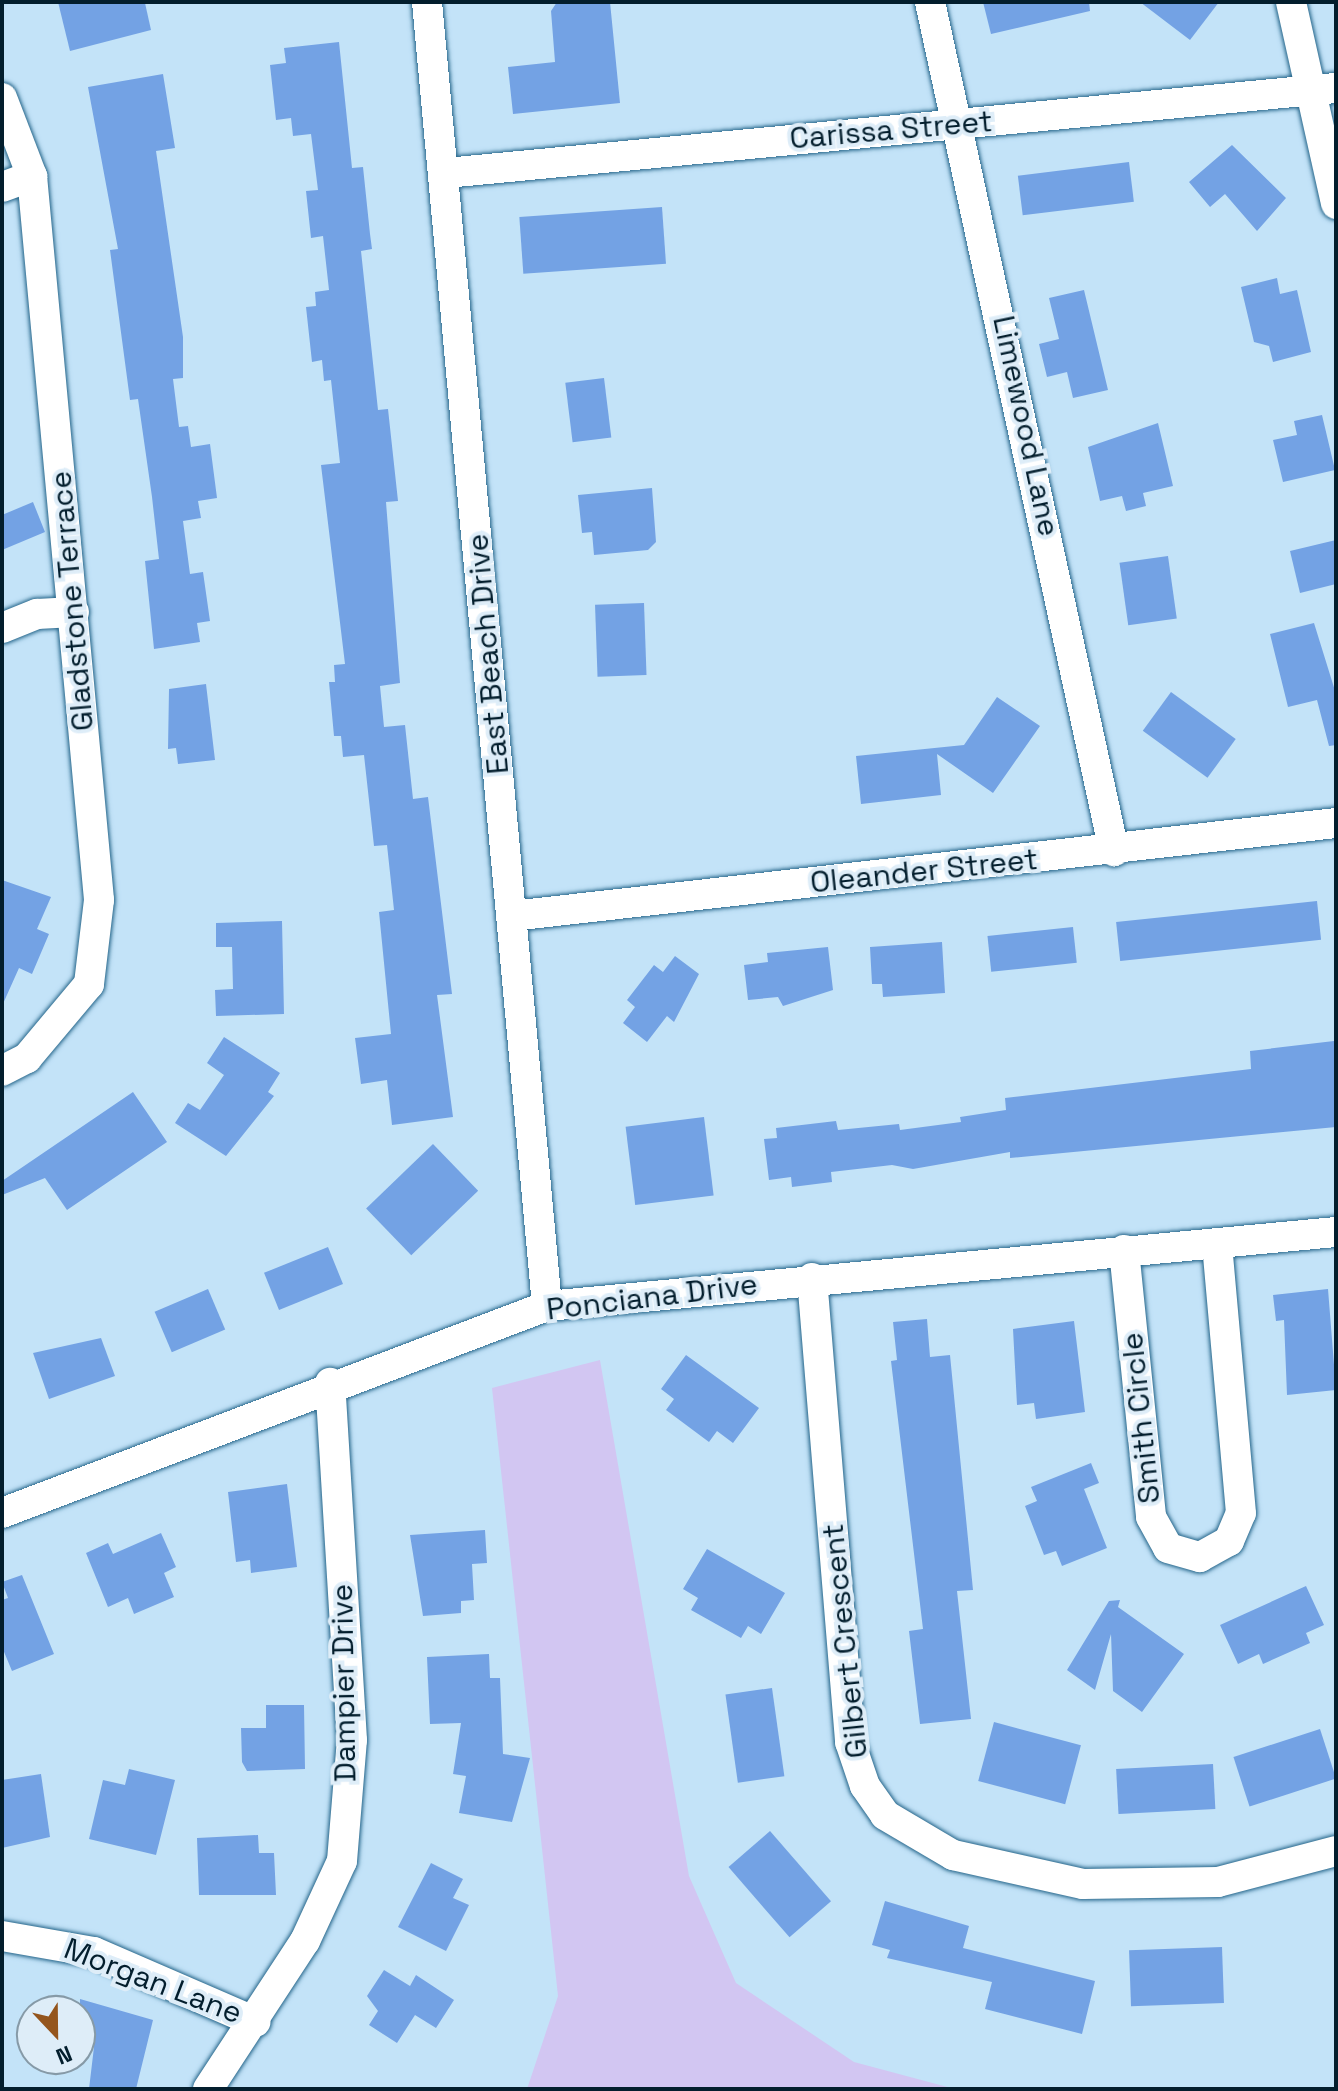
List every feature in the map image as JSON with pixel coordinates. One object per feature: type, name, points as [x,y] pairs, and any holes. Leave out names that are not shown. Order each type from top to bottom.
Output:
[{"type":"street","name":"East Beach Drive","points":[[427,2],[446,173],[547,1306]]},
{"type":"street","name":"Limewood Lane","points":[[930,2],[1114,851]]},
{"type":"street","points":[[1291,2],[1322,90],[1336,204]]},
{"type":"street","name":"Carissa Street","points":[[446,173],[1322,90]]},
{"type":"street","name":"Gladstone Terrace","points":[[2,98],[32,176],[99,900],[89,984],[27,1058],[2,1071]]},
{"type":"street","points":[[2,187],[32,176]]},
{"type":"street","points":[[2,628],[37,614],[74,612]]},
{"type":"street","name":"Oleander Street","points":[[512,916],[1114,851],[1336,823]]},
{"type":"street","name":"Ponciana Drive","points":[[2,1513],[330,1383],[547,1306],[812,1278],[1336,1232]]},
{"type":"street","name":"Smith Circle","points":[[1124,1250],[1151,1517],[1168,1548],[1200,1557],[1229,1541],[1241,1513],[1217,1243]]},
{"type":"street","name":"Gilbert Crescent","points":[[812,1278],[850,1742],[865,1786],[885,1815],[953,1855],[1083,1884],[1218,1882],[1336,1851]]},
{"type":"street","name":"Dampier Drive","points":[[208,2089],[256,2022],[342,1861],[352,1740],[330,1383]]},
{"type":"street","name":"Morgan Lane","points":[[2,1936],[94,1952],[256,2022]]},
{"type":"shaded area","points":[[600,1360],[689,1876],[736,1983],[854,2062],[955,2089],[527,2089],[558,1996],[492,1388]]},
{"type":"building","points":[[58,2],[145,3],[151,30],[70,51]]},
{"type":"building","points":[[557,2],[610,2],[620,103],[513,114],[508,67],[555,62],[551,11]]},
{"type":"building","points":[[983,2],[1089,2],[1090,11],[991,34]]},
{"type":"building","points":[[1140,2],[1219,2],[1190,40]]},
{"type":"building","points":[[339,42],[352,168],[363,167],[372,249],[361,251],[378,410],[388,409],[398,501],[386,502],[400,683],[380,686],[384,727],[405,725],[413,799],[428,797],[452,994],[437,995],[453,1117],[392,1125],[387,1080],[361,1084],[355,1038],[391,1034],[379,912],[394,910],[387,845],[374,846],[364,755],[343,757],[341,736],[334,736],[329,682],[335,682],[334,665],[345,664],[321,465],[340,463],[331,380],[324,381],[322,360],[312,362],[306,307],[316,306],[315,292],[329,290],[323,236],[311,238],[306,191],[318,190],[311,134],[293,136],[291,118],[276,120],[270,65],[286,63],[284,48]]},
{"type":"building","points":[[163,74],[175,148],[156,151],[183,337],[183,378],[173,379],[179,427],[188,426],[191,447],[210,444],[217,498],[198,501],[201,518],[183,521],[190,574],[203,572],[210,621],[197,623],[200,642],[154,649],[145,561],[159,559],[152,497],[138,399],[130,400],[110,250],[118,249],[88,87]]},
{"type":"building","points":[[1232,145],[1286,198],[1257,231],[1225,194],[1210,207],[1189,182]]},
{"type":"building","points":[[1129,162],[1134,202],[1023,215],[1018,176]]},
{"type":"building","points":[[662,207],[666,264],[523,274],[519,217]]},
{"type":"building","points":[[1277,278],[1280,294],[1297,290],[1311,352],[1273,362],[1269,346],[1254,342],[1241,287]]},
{"type":"building","points":[[1084,290],[1108,390],[1073,398],[1067,372],[1047,377],[1039,344],[1059,339],[1049,298]]},
{"type":"building","points":[[604,378],[611,438],[573,442],[565,383]]},
{"type":"building","points":[[1322,415],[1335,470],[1283,482],[1273,440],[1297,435],[1294,421]]},
{"type":"building","points":[[1158,423],[1173,486],[1143,493],[1146,506],[1126,511],[1122,496],[1100,501],[1088,447]]},
{"type":"building","points":[[652,488],[656,542],[648,550],[594,555],[592,532],[582,533],[578,495]]},
{"type":"building","points":[[33,502],[45,532],[2,550],[2,515]]},
{"type":"building","points":[[1336,540],[1336,584],[1300,593],[1290,551]]},
{"type":"building","points":[[1168,556],[1177,618],[1128,625],[1119,563]]},
{"type":"building","points":[[644,603],[647,675],[598,677],[595,605]]},
{"type":"building","points":[[1314,623],[1336,694],[1336,745],[1329,746],[1317,700],[1288,707],[1270,634]]},
{"type":"building","points":[[206,684],[215,760],[178,764],[176,748],[168,749],[169,689]]},
{"type":"building","points":[[1171,692],[1236,739],[1208,778],[1143,731]]},
{"type":"building","points":[[997,697],[1040,726],[993,793],[937,754],[941,795],[861,804],[856,756],[964,745]]},
{"type":"building","points":[[2,880],[51,897],[37,929],[49,934],[32,974],[19,968],[2,1006]]},
{"type":"building","points":[[1317,901],[1321,940],[1120,961],[1116,922]]},
{"type":"building","points":[[282,921],[284,1014],[216,1016],[215,990],[233,989],[232,947],[216,947],[216,923]]},
{"type":"building","points":[[1073,927],[1077,963],[991,972],[987,936]]},
{"type":"building","points":[[942,942],[945,993],[883,997],[882,984],[872,984],[870,947]]},
{"type":"building","points":[[828,947],[833,990],[783,1006],[778,997],[748,1000],[744,965],[768,962],[767,953]]},
{"type":"building","points":[[675,956],[699,974],[674,1022],[667,1016],[647,1042],[623,1023],[635,1007],[627,1000],[654,965],[663,972]]},
{"type":"building","points":[[224,1037],[280,1073],[268,1092],[274,1096],[226,1156],[175,1123],[188,1103],[200,1110],[224,1075],[207,1063]]},
{"type":"building","points":[[1334,1041],[1336,1127],[1010,1158],[1010,1152],[913,1169],[892,1165],[831,1172],[832,1182],[792,1187],[791,1177],[769,1180],[764,1139],[777,1138],[776,1128],[836,1121],[838,1130],[899,1124],[900,1130],[961,1122],[960,1117],[1006,1110],[1005,1098],[1251,1069],[1250,1051]]},
{"type":"building","points":[[133,1092],[167,1142],[67,1210],[45,1178],[2,1195],[2,1181]]},
{"type":"building","points":[[704,1117],[714,1195],[635,1205],[626,1127]]},
{"type":"building","points":[[433,1144],[478,1191],[411,1255],[366,1209]]},
{"type":"building","points":[[328,1247],[343,1284],[279,1310],[264,1273]]},
{"type":"building","points":[[208,1289],[225,1330],[172,1352],[155,1312]]},
{"type":"building","points":[[1328,1289],[1336,1390],[1287,1395],[1284,1320],[1276,1321],[1273,1295]]},
{"type":"building","points":[[927,1319],[930,1357],[950,1355],[973,1590],[957,1591],[971,1719],[920,1724],[909,1631],[923,1629],[891,1361],[897,1360],[893,1322]]},
{"type":"building","points":[[1074,1321],[1085,1412],[1036,1419],[1034,1403],[1017,1405],[1013,1329]]},
{"type":"building","points":[[101,1338],[115,1376],[49,1399],[33,1353]]},
{"type":"building","points":[[686,1355],[759,1408],[733,1443],[717,1431],[709,1442],[666,1410],[674,1399],[661,1389]]},
{"type":"building","points":[[1091,1463],[1099,1483],[1084,1489],[1107,1548],[1062,1566],[1056,1551],[1044,1555],[1025,1506],[1037,1501],[1031,1487]]},
{"type":"building","points":[[287,1484],[297,1567],[251,1573],[250,1560],[236,1562],[228,1492]]},
{"type":"building","points":[[485,1530],[487,1563],[472,1564],[474,1600],[461,1601],[461,1613],[423,1616],[410,1535]]},
{"type":"building","points":[[161,1533],[176,1567],[164,1573],[174,1597],[134,1614],[128,1598],[108,1607],[86,1553],[108,1543],[113,1554]]},
{"type":"building","points":[[707,1549],[785,1593],[761,1634],[748,1626],[741,1638],[691,1610],[698,1598],[683,1589]]},
{"type":"building","points":[[22,1575],[54,1654],[12,1671],[2,1647],[2,1600],[8,1598],[2,1582]]},
{"type":"building","points":[[1306,1586],[1324,1625],[1306,1633],[1310,1643],[1263,1664],[1259,1654],[1238,1664],[1220,1625]]},
{"type":"building","points":[[1120,1600],[1118,1607],[1184,1654],[1142,1712],[1113,1691],[1111,1634],[1095,1690],[1067,1670],[1109,1601]]},
{"type":"building","points":[[489,1654],[490,1678],[500,1678],[503,1754],[530,1758],[512,1822],[459,1813],[466,1776],[453,1774],[461,1723],[430,1724],[427,1657]]},
{"type":"building","points":[[772,1688],[784,1776],[738,1783],[725,1695]]},
{"type":"building","points":[[266,1705],[304,1705],[305,1769],[247,1771],[242,1762],[241,1728],[266,1728]]},
{"type":"building","points":[[994,1722],[1081,1745],[1065,1804],[978,1781]]},
{"type":"building","points":[[1320,1729],[1336,1778],[1250,1807],[1233,1757]]},
{"type":"building","points":[[1213,1764],[1215,1809],[1118,1814],[1116,1769]]},
{"type":"building","points":[[129,1769],[175,1780],[156,1855],[89,1839],[103,1780],[125,1785]]},
{"type":"building","points":[[41,1774],[50,1837],[2,1848],[2,1780]]},
{"type":"building","points":[[770,1831],[831,1901],[790,1937],[728,1867]]},
{"type":"building","points":[[258,1835],[259,1853],[274,1853],[276,1895],[199,1895],[197,1838]]},
{"type":"building","points":[[431,1863],[463,1879],[453,1898],[469,1905],[446,1951],[398,1927]]},
{"type":"building","points":[[885,1901],[969,1926],[963,1948],[1095,1981],[1082,2034],[985,2009],[992,1982],[887,1958],[890,1950],[872,1945]]},
{"type":"building","points":[[1222,1947],[1224,2003],[1131,2006],[1129,1950]]},
{"type":"building","points":[[384,1970],[410,1986],[416,1975],[454,2000],[436,2028],[415,2015],[397,2043],[369,2025],[378,2011],[367,1996]]},
{"type":"building","points":[[96,2004],[153,2020],[136,2089],[89,2089],[91,2075],[96,2075]]}]
